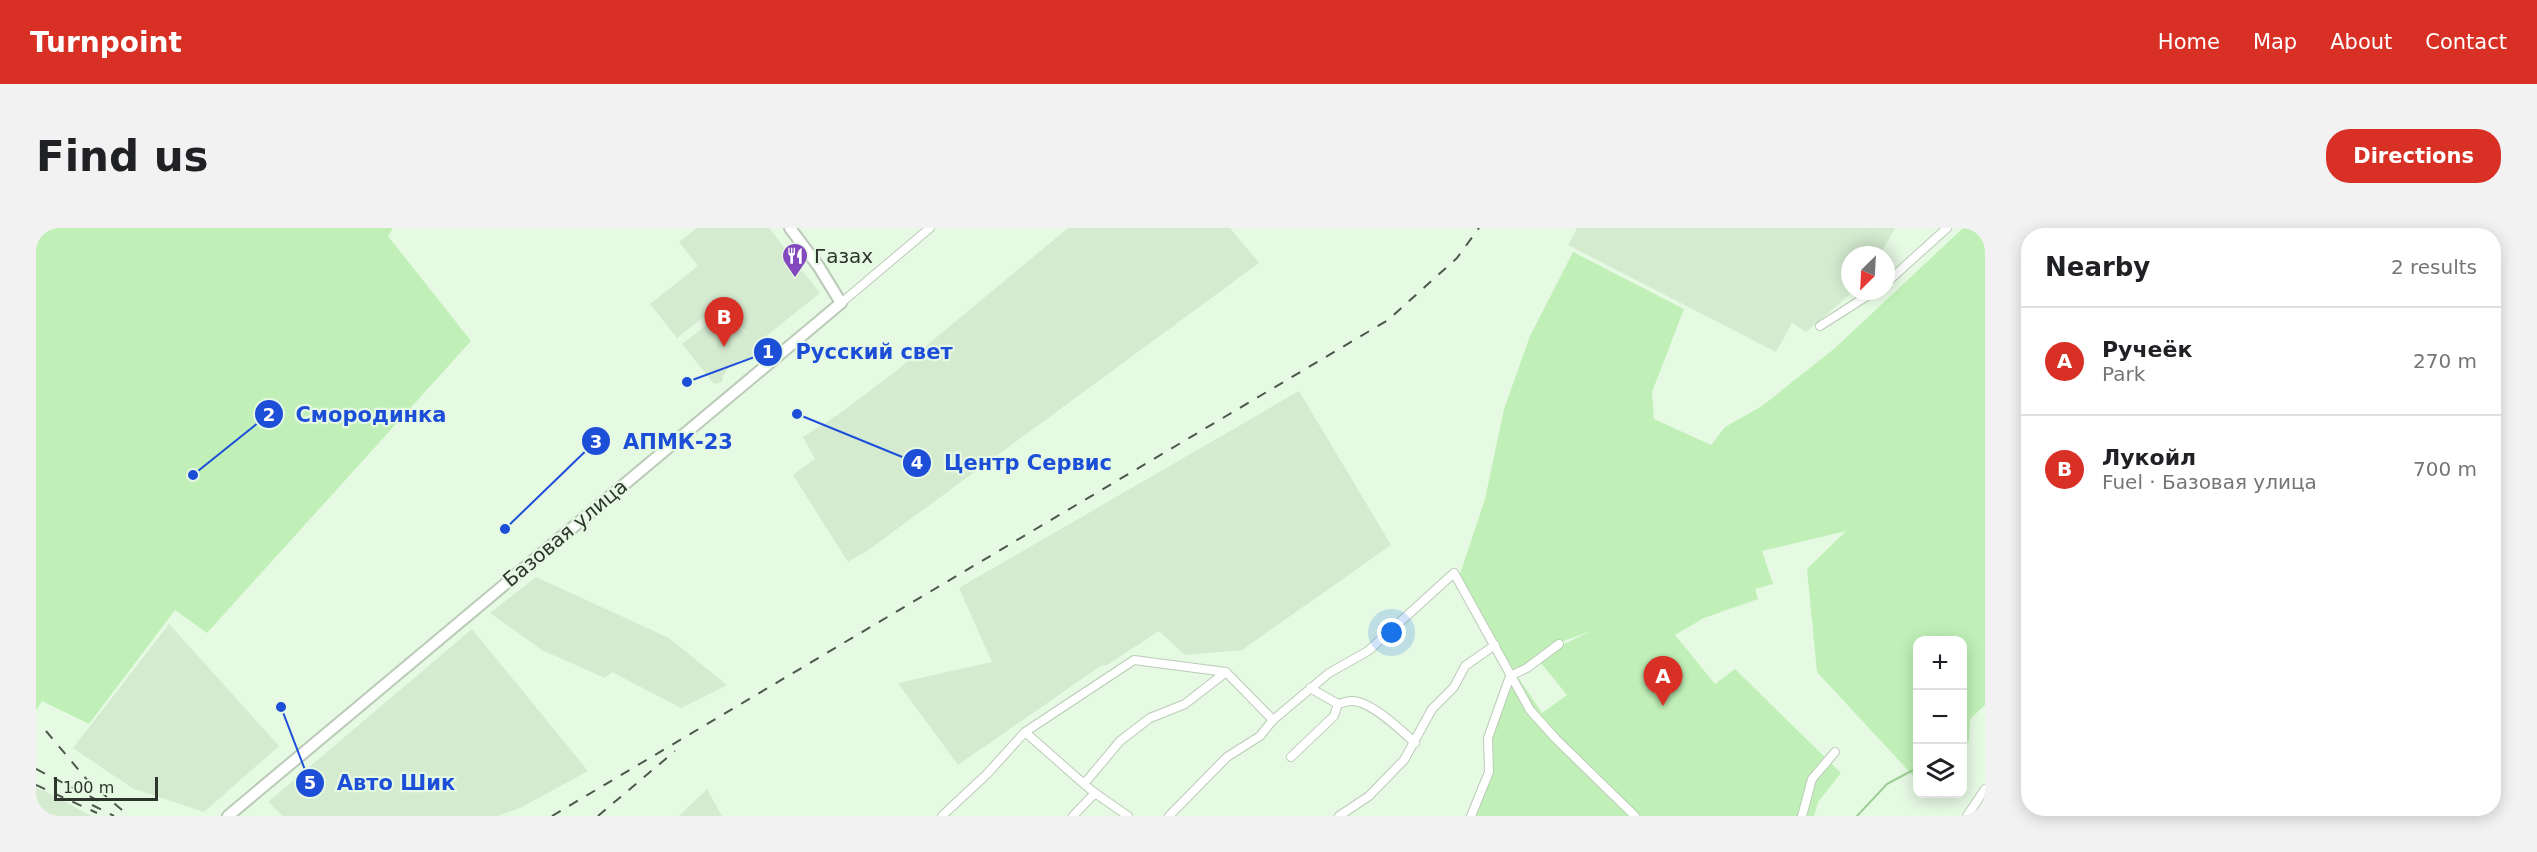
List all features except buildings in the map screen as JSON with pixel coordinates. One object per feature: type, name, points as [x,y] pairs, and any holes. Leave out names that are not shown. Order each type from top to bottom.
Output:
[{"type":"main road","points":[[790,228],[819,267],[841,303]]},
{"type":"main road","name":"Базовая улица","points":[[228,816],[841,303]]},
{"type":"street","name":"Базовая улица","points":[[841,303],[930,228]]},
{"type":"street","points":[[1895,275],[1947,228]]},
{"type":"street","points":[[1820,326],[1861,300]]},
{"type":"street","points":[[1168,816],[1227,757],[1260,736],[1273,720],[1329,673],[1368,651],[1454,573],[1530,710],[1635,816]]},
{"type":"street","points":[[1339,816],[1369,796],[1404,760],[1432,709],[1454,687],[1466,666],[1495,645]]},
{"type":"street","points":[[1471,816],[1490,772],[1488,738],[1510,676],[1527,668],[1559,645]]},
{"type":"street","points":[[942,816],[987,774],[1024,732],[1134,660],[1226,672],[1273,720]]},
{"type":"street","points":[[1084,784],[1120,741],[1150,718],[1185,704],[1226,672]]},
{"type":"street","points":[[1310,688],[1338,704],[1353,701],[1374,711],[1394,723],[1415,743]]},
{"type":"street","points":[[1292,757],[1335,716],[1338,704]]},
{"type":"street","points":[[1024,732],[1095,793],[1128,816]]},
{"type":"street","points":[[1802,816],[1812,779],[1835,752]]},
{"type":"street","points":[[1967,816],[1985,789]]},
{"type":"street","points":[[1073,816],[1095,793]]},
{"type":"shaded area","points":[[697,228],[769,228],[820,293],[756,344],[761,348],[755,358],[740,360],[730,366],[723,375],[722,382],[714,384],[682,344],[722,313],[748,335],[721,303],[677,338],[650,304],[698,266],[679,242]]},
{"type":"shaded area","points":[[1068,228],[1230,228],[1259,263],[867,551],[848,562],[793,475],[815,459],[803,437],[839,414],[896,371]]},
{"type":"shaded area","points":[[1577,228],[1895,228],[1885,246],[1841,246],[1841,300],[1843,300],[1806,332],[1792,323],[1776,352],[1568,245]]},
{"type":"shaded area","points":[[1299,391],[1391,545],[1242,650],[1185,655],[1159,631],[1107,665],[1102,665],[958,765],[898,683],[992,662],[959,588]]},
{"type":"shaded area","points":[[536,577],[669,638],[727,685],[681,708],[612,672],[605,678],[542,650],[490,613]]},
{"type":"shaded area","points":[[169,624],[279,746],[204,812],[132,788],[73,748]]},
{"type":"shaded area","points":[[472,629],[588,771],[522,807],[498,816],[283,816],[268,802]]},
{"type":"shaded area","points":[[36,788],[47,792],[91,816],[36,816]]},
{"type":"shaded area","points":[[707,789],[722,816],[679,816]]},
{"type":"green space","points":[[36,228],[393,228],[388,236],[471,341],[207,633],[175,610],[89,724],[42,701],[36,710]]},
{"type":"green space","points":[[1963,228],[1985,228],[1985,705],[1970,719],[1969,741],[1967,743],[1967,636],[1913,636],[1913,776],[1817,672],[1807,569],[1846,531],[1762,551],[1773,584],[1755,589],[1758,599],[1704,618],[1675,635],[1715,684],[1735,669],[1841,773],[1818,802],[1814,816],[1473,816],[1491,773],[1490,737],[1511,682],[1518,677],[1542,713],[1567,695],[1540,662],[1560,646],[1591,631],[1558,643],[1527,666],[1512,669],[1460,574],[1485,499],[1504,409],[1530,336],[1573,252],[1684,309],[1652,392],[1654,419],[1711,445],[1725,427],[1762,406],[1834,349],[1886,300],[1895,300],[1895,292]]},
{"type":"waterway","points":[[1857,816],[1887,784],[1913,770]]},
{"type":"railway","points":[[552,816],[1388,320],[1457,258],[1479,228]]},
{"type":"railway","points":[[46,731],[88,781],[129,816]]},
{"type":"railway","points":[[598,816],[675,751]]},
{"type":"railway","points":[[36,769],[105,804]]},
{"type":"railway","points":[[36,785],[97,813]]},
{"type":"railway","points":[[92,805],[114,816]]},
{"type":"place","name":"Газах","points":[[795,279]]},
{"type":"place","name":"Лукойл","points":[[724,347]]},
{"type":"place","name":"Русский свет","points":[[687,382]]},
{"type":"place","name":"Центр Сервис","points":[[797,414]]},
{"type":"place","name":"Смородинка","points":[[193,475]]},
{"type":"place","name":"АПМК-23","points":[[505,529]]},
{"type":"place","name":"Ручеёк","points":[[1663,706]]},
{"type":"place","name":"Авто Шик","points":[[281,707]]}]
